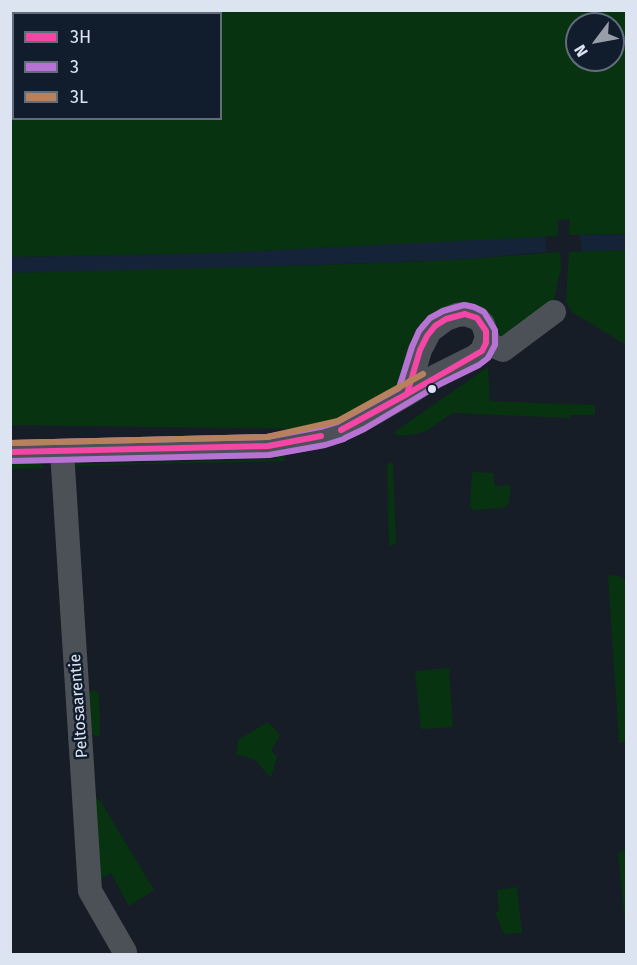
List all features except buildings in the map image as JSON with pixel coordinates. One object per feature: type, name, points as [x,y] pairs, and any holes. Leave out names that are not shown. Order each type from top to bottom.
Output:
[{"type":"street","points":[[486,343],[503,351],[554,312]]},
{"type":"street","points":[[10,452],[268,446],[341,430],[407,394],[436,376],[474,357],[482,351],[486,343],[486,330],[477,318],[465,314],[446,319],[435,326],[420,350],[407,394]]},
{"type":"street","name":"Peltosaarentie","points":[[62,451],[90,891],[125,952]]},
{"type":"shaded area","points":[[626,234],[626,250],[582,252],[580,235]]},
{"type":"shaded area","points":[[545,236],[546,252],[455,260],[11,273],[11,257],[217,253]]},
{"type":"green space","points":[[11,10],[626,11],[626,234],[569,235],[570,219],[558,220],[558,236],[217,253],[11,257]]},
{"type":"green space","points":[[626,250],[626,345],[572,312],[566,302],[569,252]]},
{"type":"green space","points":[[560,252],[561,268],[554,298],[545,311],[502,346],[469,305],[395,388],[344,417],[304,429],[11,425],[11,273],[455,260]]},
{"type":"green space","points":[[488,367],[490,401],[595,405],[595,415],[570,415],[570,418],[452,413],[428,430],[416,434],[397,436],[394,432]]},
{"type":"green space","points":[[277,453],[283,456],[285,461],[72,466],[81,458],[81,464],[277,459]]},
{"type":"green space","points":[[10,462],[40,462],[45,468],[11,469]]},
{"type":"green space","points":[[390,462],[393,464],[396,544],[389,546],[387,465]]},
{"type":"green space","points":[[472,472],[493,473],[495,486],[511,485],[509,503],[504,508],[473,510],[470,507]]},
{"type":"green space","points":[[608,575],[626,580],[626,742],[619,742]]},
{"type":"green space","points":[[449,668],[453,727],[421,729],[415,671]]},
{"type":"green space","points":[[95,690],[99,694],[100,735],[96,736],[90,733],[86,693]]},
{"type":"green space","points":[[268,722],[280,735],[271,751],[277,756],[271,778],[255,760],[236,754],[238,740]]},
{"type":"green space","points":[[93,795],[101,802],[154,890],[129,906],[111,873],[100,879]]},
{"type":"green space","points":[[626,849],[626,922],[625,922],[618,853]]},
{"type":"green space","points":[[517,887],[522,933],[504,934],[495,912],[499,911],[497,890]]},
{"type":"transit line","name":"3","points":[[320,427],[337,422],[399,388],[419,331],[430,318],[443,311],[464,305],[484,312],[495,330],[495,345],[488,358],[345,438]]},
{"type":"transit line","name":"3H","points":[[465,314],[477,318],[486,331],[486,343],[482,351],[407,394],[420,350],[427,336],[435,326],[446,319],[465,314]]},
{"type":"transit line","name":"3L","points":[[10,443],[267,437],[338,421],[423,374]]},
{"type":"transit line","name":"3H","points":[[341,430],[407,394]]},
{"type":"transit line","name":"3H","points":[[341,430],[407,394]]},
{"type":"transit line","name":"3","points":[[10,443],[267,437],[320,427]]},
{"type":"transit line","name":"3H","points":[[268,446],[321,436]]},
{"type":"transit line","name":"3H","points":[[268,446],[321,436]]},
{"type":"transit line","name":"3","points":[[269,455],[325,445],[344,439]]},
{"type":"transit line","name":"3H","points":[[10,452],[268,446]]},
{"type":"transit line","name":"3H","points":[[10,452],[268,446]]},
{"type":"transit line","name":"3","points":[[10,461],[269,455]]}]
